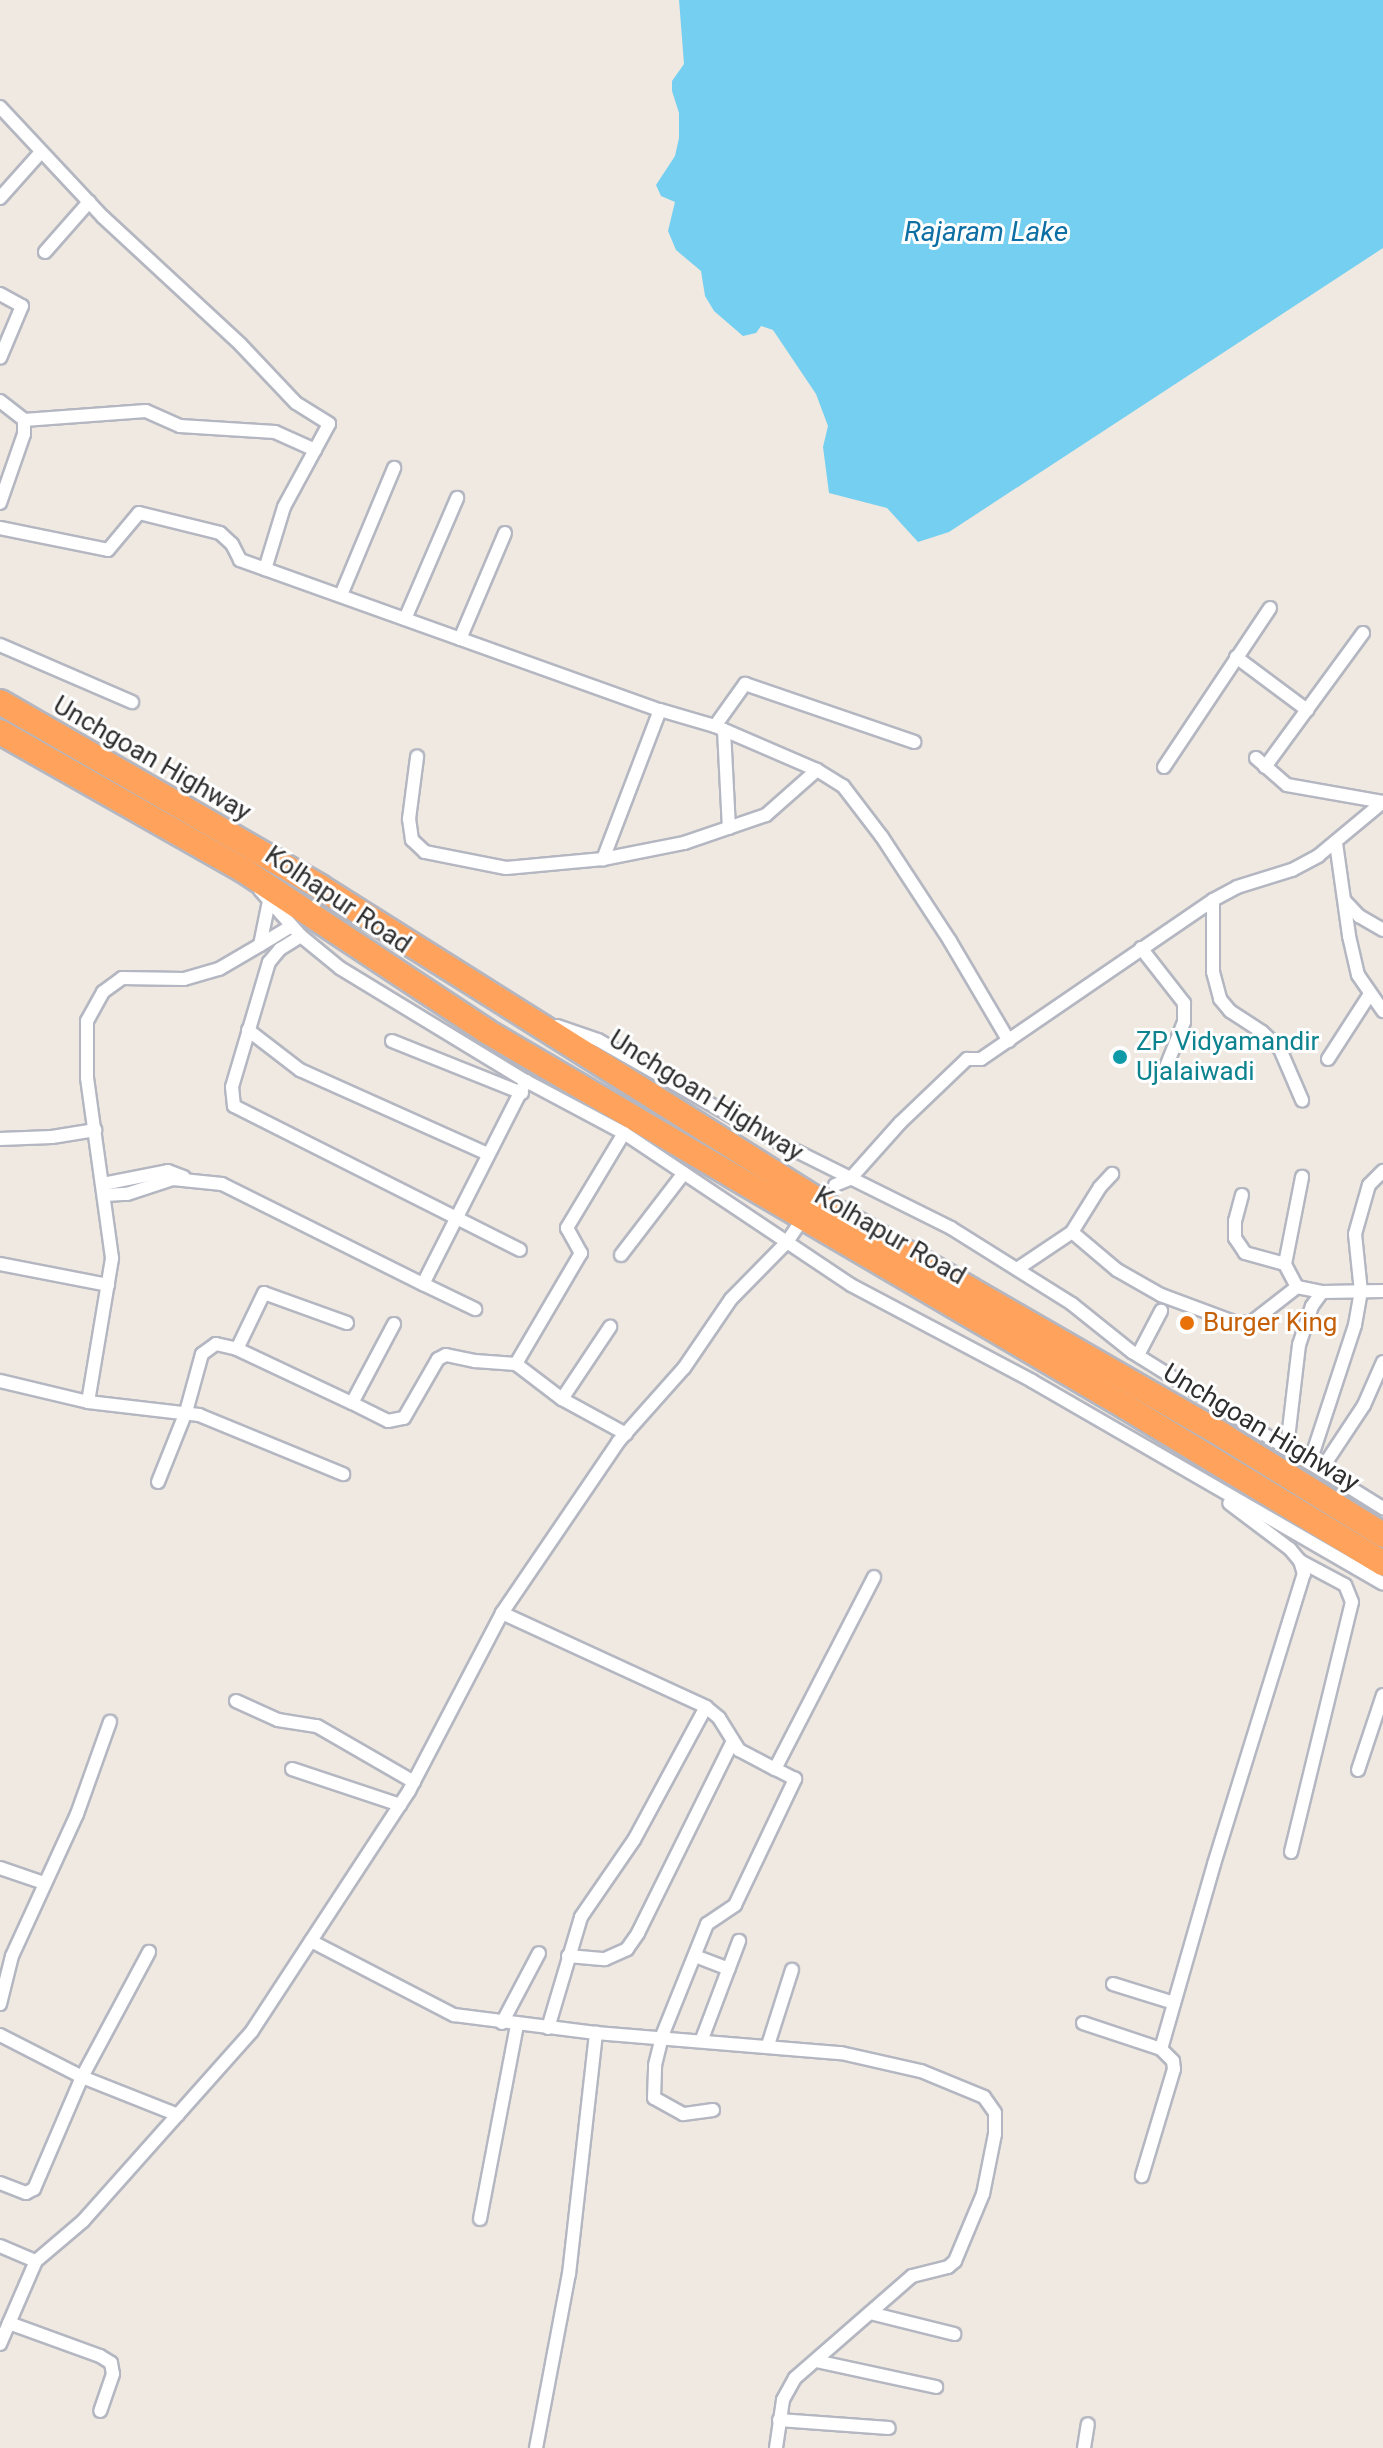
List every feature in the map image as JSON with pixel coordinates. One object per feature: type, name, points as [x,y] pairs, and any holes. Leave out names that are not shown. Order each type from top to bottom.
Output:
[{"type":"highway","name":"Unchgoan Highway","points":[[0,702],[320,887],[838,1213],[1222,1435],[1383,1535]]},
{"type":"highway","name":"Kolhapur Road","points":[[0,732],[243,870],[486,1031],[1126,1407],[1383,1563]]},
{"type":"street","points":[[0,107],[89,202],[241,345],[296,403],[329,424],[284,507],[265,569]]},
{"type":"street","points":[[0,198],[41,152]]},
{"type":"street","points":[[45,252],[89,202]]},
{"type":"street","points":[[0,294],[22,306],[0,358]]},
{"type":"street","points":[[0,401],[24,420],[146,411],[180,426],[275,432],[315,450]]},
{"type":"street","points":[[0,503],[22,443],[24,420]]},
{"type":"street","points":[[341,595],[394,468]]},
{"type":"street","points":[[405,619],[457,498]]},
{"type":"street","points":[[0,528],[108,550],[139,513],[220,533],[232,544],[240,560],[660,710],[719,728],[817,770],[843,786],[882,837],[1009,1041]]},
{"type":"street","points":[[460,639],[505,533]]},
{"type":"street","points":[[1164,767],[1270,608]]},
{"type":"street","points":[[1363,633],[1307,710],[1261,762],[1287,785],[1383,802]]},
{"type":"street","points":[[0,645],[132,702]]},
{"type":"street","points":[[1236,657],[1307,710]]},
{"type":"street","points":[[729,828],[719,728],[745,684],[914,742]]},
{"type":"street","points":[[603,859],[660,710]]},
{"type":"street","points":[[417,757],[409,819],[412,840],[425,852],[506,868],[603,859],[684,843],[766,815],[817,770]]},
{"type":"street","points":[[835,1185],[850,1179],[900,1123],[967,1059],[981,1059],[1009,1041],[1213,900],[1237,887],[1292,870],[1336,843],[1383,802]]},
{"type":"street","points":[[1336,843],[1349,936],[1358,975],[1383,1011]]},
{"type":"street","points":[[243,870],[301,936],[380,994],[524,1087]]},
{"type":"street","points":[[1213,900],[1213,972],[1220,999],[1230,1011],[1262,1032],[1280,1049],[1302,1100]]},
{"type":"street","points":[[1344,900],[1359,916],[1383,930]]},
{"type":"street","points":[[260,945],[269,901]]},
{"type":"street","points":[[88,1402],[112,1258],[87,1078],[87,1021],[103,992],[122,978],[184,979],[219,969],[292,926]]},
{"type":"street","points":[[301,936],[280,949],[269,962],[231,1094],[238,1110],[457,1215],[520,1250]]},
{"type":"street","points":[[1141,948],[1184,1003],[1184,1022],[1166,1067]]},
{"type":"street","points":[[1328,1059],[1370,994]]},
{"type":"street","points":[[524,1015],[598,1040],[658,1077],[850,1179],[951,1228],[1072,1304],[1138,1355],[1316,1466],[1381,1502]]},
{"type":"street","points":[[248,1030],[300,1070],[488,1154]]},
{"type":"street","points":[[392,1041],[524,1087],[624,1133],[851,1285],[1032,1381],[1212,1488],[1301,1534],[1383,1584]]},
{"type":"street","points":[[423,1284],[524,1087]]},
{"type":"street","points":[[0,1139],[52,1137],[95,1130]]},
{"type":"street","points":[[516,1364],[581,1253],[567,1228],[624,1133]]},
{"type":"street","points":[[104,1189],[168,1171],[233,1188],[475,1309]]},
{"type":"street","points":[[1316,1466],[1346,1362],[1361,1292],[1355,1234],[1369,1185],[1383,1171]]},
{"type":"street","points":[[621,1255],[684,1173]]},
{"type":"street","points":[[1017,1269],[1072,1232],[1100,1187],[1112,1174]]},
{"type":"street","points":[[1297,1287],[1285,1264],[1302,1177]]},
{"type":"street","points":[[1242,1195],[1235,1238],[1245,1253],[1285,1264]]},
{"type":"street","points":[[0,2344],[36,2261],[83,2221],[252,2031],[414,1782],[502,1613],[626,1434],[684,1368],[731,1299],[787,1242],[800,1223]]},
{"type":"street","points":[[1072,1232],[1128,1277],[1161,1295],[1234,1322],[1252,1322],[1297,1287],[1322,1292],[1383,1291]]},
{"type":"street","points":[[0,1264],[108,1285]]},
{"type":"street","points":[[1287,1447],[1299,1345],[1312,1306],[1322,1292]]},
{"type":"street","points":[[237,1349],[264,1293],[347,1323]]},
{"type":"street","points":[[1138,1355],[1161,1311]]},
{"type":"street","points":[[352,1403],[394,1324]]},
{"type":"street","points":[[562,1399],[610,1327]]},
{"type":"street","points":[[158,1482],[186,1412],[199,1362],[207,1348],[216,1344],[237,1349],[388,1421],[398,1422],[410,1411],[438,1359],[446,1355],[516,1364],[562,1399],[626,1434]]},
{"type":"street","points":[[1316,1466],[1364,1405],[1383,1362]]},
{"type":"street","points":[[0,1381],[88,1402],[164,1413],[186,1412],[217,1420],[343,1474]]},
{"type":"street","points":[[1212,1488],[1300,1561],[1345,1585],[1352,1602],[1291,1852]]},
{"type":"street","points":[[1161,2049],[1304,1574],[1300,1561]]},
{"type":"street","points":[[775,1769],[874,1577]]},
{"type":"street","points":[[502,1613],[706,1707],[719,1718],[739,1750],[795,1779],[735,1905],[707,1924],[662,2036],[655,2065],[654,2098],[683,2114],[713,2110]]},
{"type":"street","points":[[1358,1770],[1383,1695]]},
{"type":"street","points":[[236,1701],[278,1720],[317,1726],[414,1782]]},
{"type":"street","points":[[548,2028],[581,1917],[618,1860],[706,1707]]},
{"type":"street","points":[[0,2004],[12,1956],[77,1814],[110,1722]]},
{"type":"street","points":[[568,1956],[615,1956],[632,1941],[733,1741]]},
{"type":"street","points":[[292,1769],[400,1805]]},
{"type":"street","points":[[0,1868],[44,1883]]},
{"type":"street","points":[[311,1941],[454,2015],[596,2033],[702,2039],[841,2053],[921,2071],[984,2097],[995,2113],[995,2134],[983,2194],[955,2261],[948,2267],[912,2276],[786,2389],[776,2448]]},
{"type":"street","points":[[702,2039],[739,1941]]},
{"type":"street","points":[[0,2183],[26,2193],[34,2189],[82,2077],[149,1952]]},
{"type":"street","points":[[502,2023],[539,1953]]},
{"type":"street","points":[[695,1956],[729,1969]]},
{"type":"street","points":[[768,2045],[792,1970]]},
{"type":"street","points":[[1113,1984],[1174,2003]]},
{"type":"street","points":[[1083,2023],[1161,2049],[1170,2055],[1174,2069],[1142,2176]]},
{"type":"street","points":[[480,2219],[517,2025]]},
{"type":"street","points":[[536,2448],[569,2274],[596,2033]]},
{"type":"street","points":[[0,2035],[82,2077],[178,2115]]},
{"type":"street","points":[[0,2246],[36,2261]]},
{"type":"street","points":[[870,2313],[954,2334]]},
{"type":"street","points":[[9,2323],[100,2356],[111,2363],[113,2374],[100,2411]]},
{"type":"street","points":[[816,2361],[936,2387]]},
{"type":"street","points":[[779,2420],[889,2428]]},
{"type":"street","points":[[1084,2448],[1088,2424]]},
{"type":"water","name":"Rajaram Lake","points":[[679,0],[1383,0],[1383,248],[949,532],[918,542],[887,508],[829,493],[823,447],[828,426],[816,394],[773,330],[761,326],[756,333],[743,336],[714,311],[705,296],[701,271],[676,250],[668,231],[675,202],[661,196],[656,185],[675,156],[679,138],[679,113],[672,81],[684,64]]},
{"type":"place","name":"ZP Vidyamandir Ujalaiwadi","points":[[1120,1057]]},
{"type":"place","name":"Burger King","points":[[1187,1323]]}]
